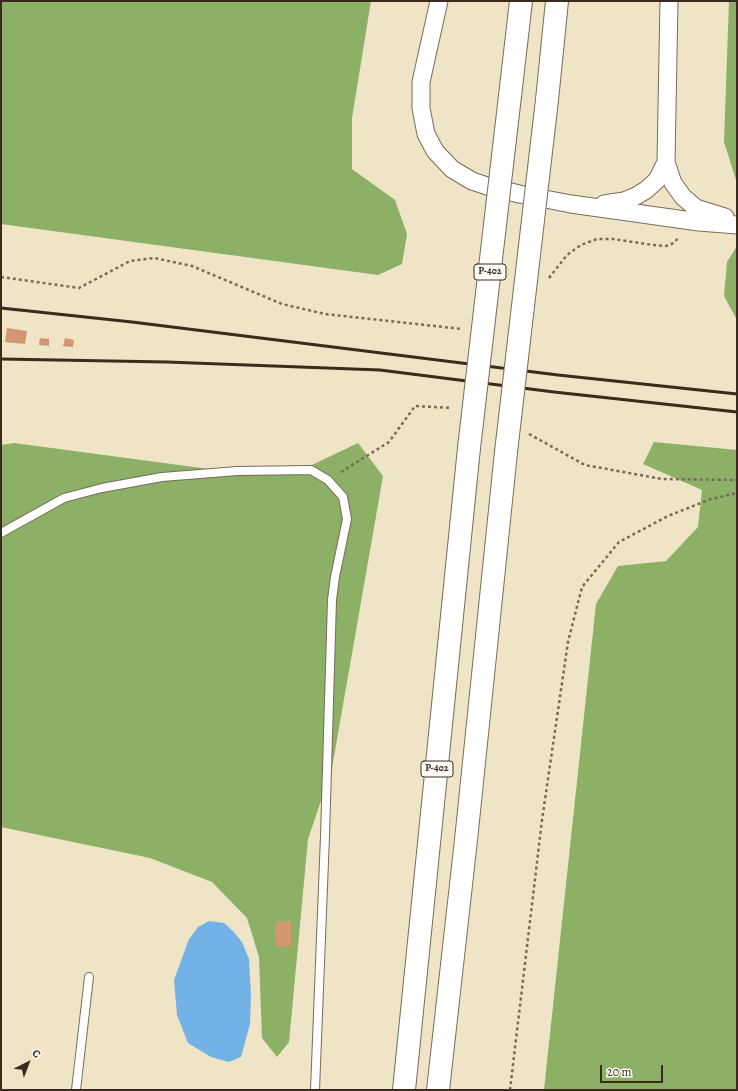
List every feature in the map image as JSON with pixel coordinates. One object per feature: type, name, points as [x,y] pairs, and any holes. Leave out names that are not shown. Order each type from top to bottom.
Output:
[{"type":"main road","name":"Р-402","points":[[404,1090],[469,448],[521,1]]},
{"type":"main road","points":[[438,1090],[466,840],[506,452],[557,1]]},
{"type":"street","points":[[439,1],[421,82],[421,108],[426,134],[435,151],[452,169],[472,181],[486,186],[572,204],[687,220],[737,225]]},
{"type":"street","points":[[669,1],[666,162],[673,183],[683,197],[696,208],[737,219]]},
{"type":"street","points":[[572,204],[610,204],[624,201],[636,196],[646,190],[657,180],[666,162]]},
{"type":"lane","points":[[1,533],[64,498],[102,488],[162,477],[237,471],[312,470],[328,480],[343,497],[346,519],[332,600],[315,1090]]},
{"type":"lane","points":[[76,1090],[89,977]]},
{"type":"path","points":[[548,279],[567,255],[581,245],[597,239],[613,239],[666,246],[674,243],[680,235],[687,220]]},
{"type":"path","points":[[1,278],[79,288],[130,261],[154,258],[192,266],[282,304],[325,314],[466,329]]},
{"type":"path","points":[[510,1090],[544,804],[568,642],[582,587],[619,542],[668,516],[711,499],[737,493]]},
{"type":"green space","points":[[1,1],[371,1],[352,118],[352,169],[395,200],[407,234],[402,264],[378,275],[1,224]]},
{"type":"green space","points":[[729,1],[737,1],[737,183],[724,142]]},
{"type":"green space","points":[[737,246],[737,320],[724,296],[727,262]]},
{"type":"green space","points":[[654,442],[737,450],[737,1090],[544,1090],[596,604],[618,566],[666,561],[698,527],[702,490],[643,464]]},
{"type":"green space","points":[[14,443],[224,471],[293,474],[358,443],[383,476],[332,768],[308,839],[289,1042],[277,1057],[262,1038],[259,957],[247,918],[212,882],[150,858],[1,827],[1,445]]},
{"type":"water","points":[[209,921],[224,923],[233,931],[242,942],[249,959],[251,995],[250,1024],[241,1057],[229,1062],[211,1057],[188,1043],[177,1015],[174,980],[189,939],[198,927]]},
{"type":"building","points":[[7,328],[27,331],[25,344],[5,342]]},
{"type":"building","points":[[40,338],[49,339],[49,346],[39,345]]},
{"type":"building","points":[[65,338],[74,340],[73,347],[63,346]]},
{"type":"building","points":[[291,921],[292,946],[276,947],[275,922]]},
{"type":"railway","points":[[1,308],[132,322],[558,375],[737,394]]},
{"type":"railway","points":[[1,359],[167,362],[380,370],[554,392],[737,412]]}]
